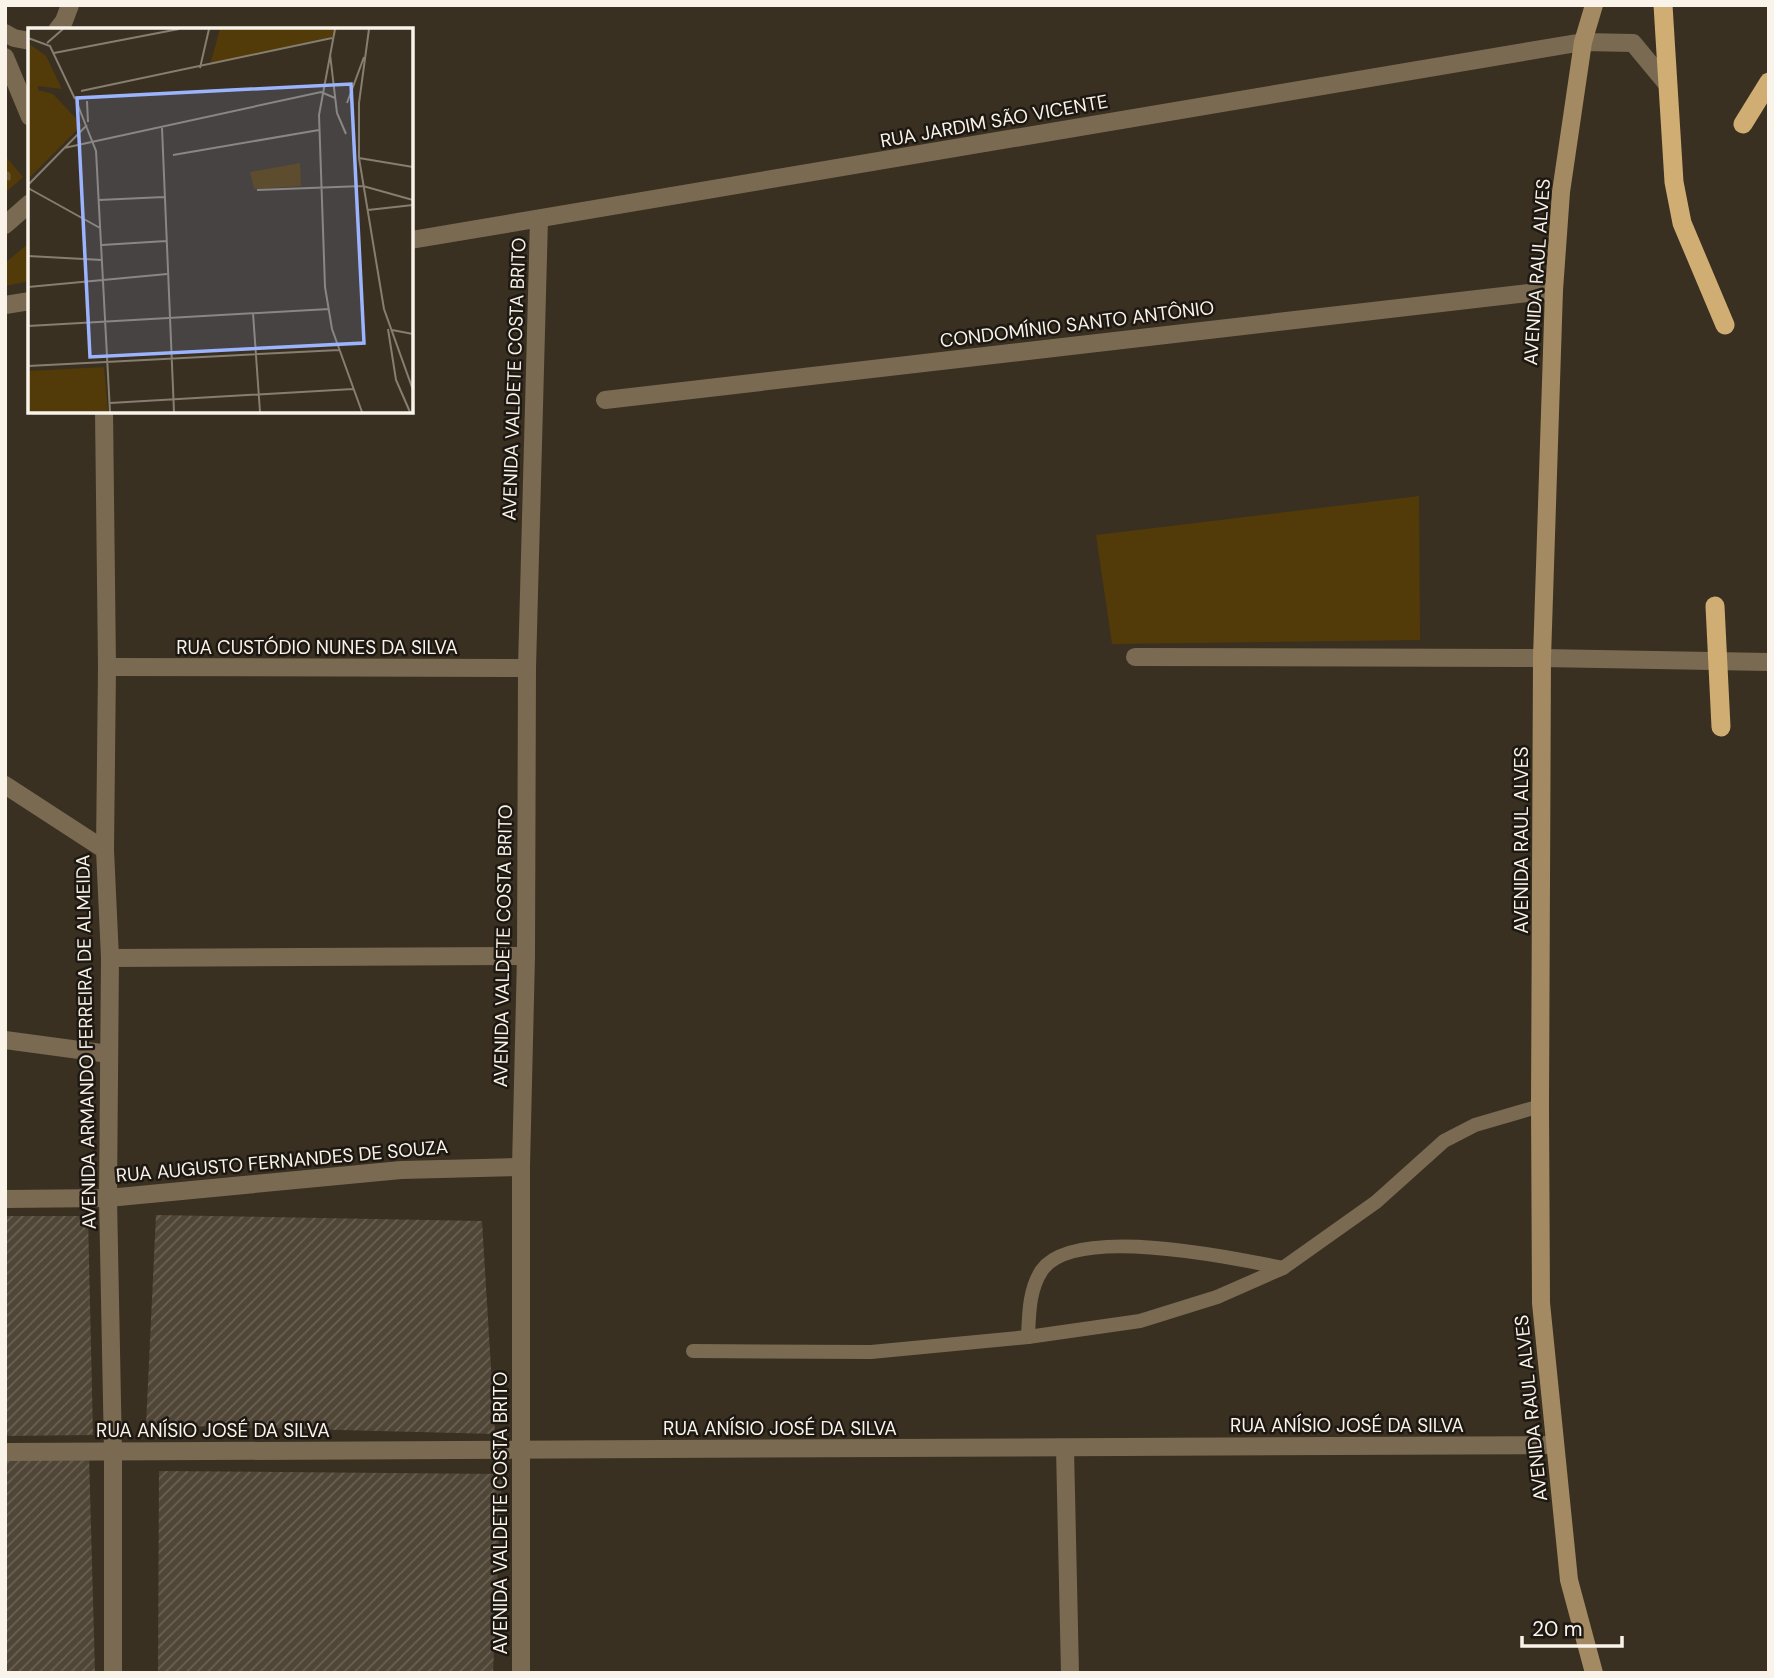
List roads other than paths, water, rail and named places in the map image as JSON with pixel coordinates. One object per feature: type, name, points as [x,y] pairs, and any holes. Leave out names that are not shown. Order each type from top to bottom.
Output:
[{"type":"highway","points":[[1663,5],[1674,182],[1682,222],[1726,325]]},
{"type":"highway","points":[[1743,124],[1769,82]]},
{"type":"highway","points":[[1715,606],[1721,727]]},
{"type":"main road","name":"AVENIDA RAUL ALVES","points":[[1594,5],[1583,42],[1561,192],[1553,290],[1542,658],[1543,928],[1540,1106],[1541,1303],[1569,1580],[1594,1673]]},
{"type":"street","points":[[5,33],[13,38],[28,41]]},
{"type":"street","name":"RUA JARDIM SÃO VICENTE","points":[[413,240],[1583,42],[1633,43],[1667,84]]},
{"type":"street","points":[[5,57],[28,112]]},
{"type":"street","points":[[5,225],[28,205]]},
{"type":"street","name":"AVENIDA VALDETE COSTA BRITO","points":[[521,1673],[521,1167],[526,956],[527,668],[539,219]]},
{"type":"street","name":"CONDOMÍNIO SANTO ANTÔNIO","points":[[605,400],[1553,290]]},
{"type":"street","points":[[5,305],[28,301]]},
{"type":"street","name":"AVENIDA ARMANDO FERREIRA DE ALMEIDA","points":[[104,413],[107,667],[105,850],[110,958],[108,1198],[113,1451],[113,1673]]},
{"type":"street","points":[[1135,657],[1542,658],[1769,662]]},
{"type":"street","name":"RUA CUSTÓDIO NUNES DA SILVA","points":[[107,667],[527,668]]},
{"type":"street","points":[[5,785],[105,850]]},
{"type":"street","points":[[110,958],[526,956]]},
{"type":"street","points":[[5,1040],[109,1054]]},
{"type":"street","name":"RUA AUGUSTO FERNANDES DE SOUZA","points":[[5,1199],[108,1198],[401,1170],[521,1167]]},
{"type":"street","name":"RUA ANÍSIO JOSÉ DA SILVA","points":[[5,1452],[1556,1445]]},
{"type":"street","points":[[1065,1447],[1070,1673]]},
{"type":"lane","points":[[693,1351],[871,1352],[1028,1337],[1140,1321],[1217,1297],[1283,1268],[1376,1202],[1444,1141],[1475,1125],[1540,1106]]},
{"type":"lane","points":[[1028,1337],[1034,1286],[1044,1268],[1063,1254],[1094,1249],[1157,1247],[1236,1258],[1283,1268]]}]
